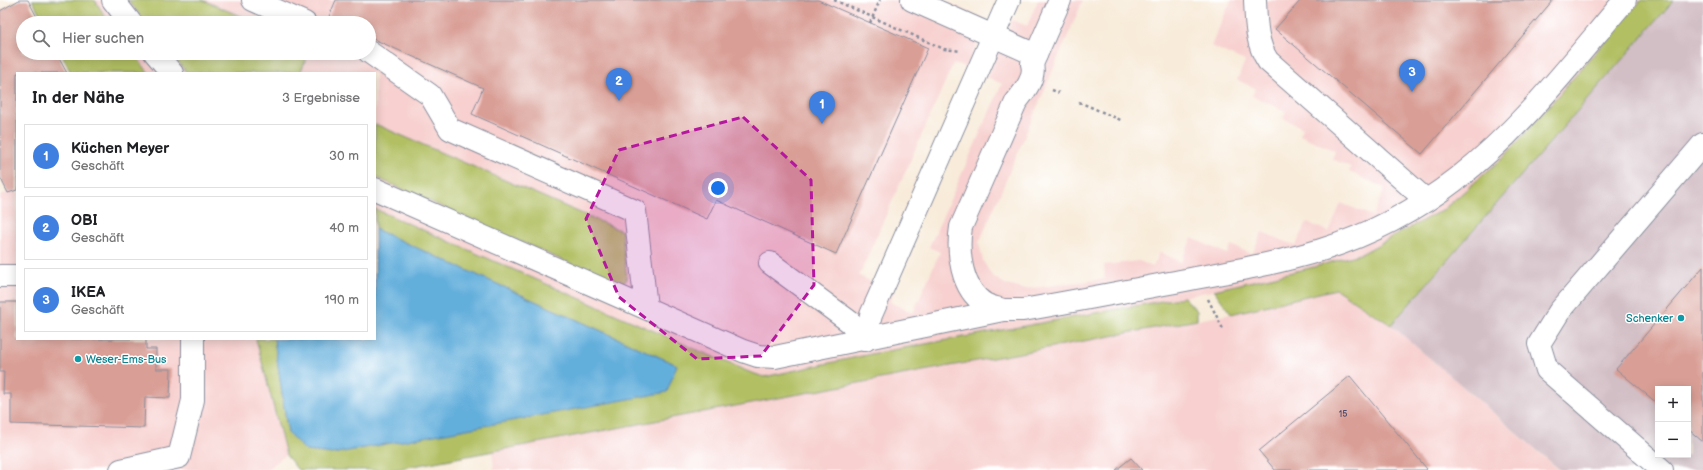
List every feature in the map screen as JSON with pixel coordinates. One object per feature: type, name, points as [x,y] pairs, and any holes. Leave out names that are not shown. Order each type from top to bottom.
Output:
[{"type":"lane","points":[[113,0],[126,16]]},
{"type":"lane","points":[[254,0],[289,16]]},
{"type":"lane","points":[[912,0],[1036,55]]},
{"type":"lane","points":[[866,340],[872,315],[1009,0]]},
{"type":"lane","points":[[1003,310],[986,304],[977,296],[968,283],[962,268],[959,237],[961,227],[1016,102],[1025,91],[1030,81],[1034,71],[1032,64],[1060,0]]},
{"type":"lane","points":[[1255,0],[1258,39],[1262,52],[1268,61],[1426,200]]},
{"type":"lane","points":[[376,189],[744,351],[758,356],[775,357],[866,340],[1003,310],[1023,310],[1196,278],[1266,264],[1322,250],[1391,220],[1426,200],[1458,178],[1489,152],[1528,112],[1625,0]]},
{"type":"lane","points":[[376,57],[430,95],[450,129],[635,211],[646,307]]},
{"type":"lane","points":[[161,60],[171,72]]},
{"type":"lane","points":[[1662,470],[1547,370],[1539,344],[1559,312],[1703,144]]},
{"type":"lane","points":[[770,263],[850,322],[866,340]]},
{"type":"lane","points":[[0,276],[16,276]]},
{"type":"lane","points":[[121,470],[179,457],[193,400],[193,340]]},
{"type":"path","points":[[834,0],[944,49],[953,49],[967,54]]},
{"type":"path","points":[[870,22],[880,0]]},
{"type":"path","points":[[1079,102],[1123,121]]},
{"type":"path","points":[[1196,278],[1224,331]]},
{"type":"highlighted area","points":[[743,117],[811,180],[814,285],[761,356],[697,359],[619,297],[586,219],[619,150]]},
{"type":"shaded area","points":[[95,0],[128,0],[141,16],[105,16]]},
{"type":"shaded area","points":[[203,0],[943,0],[986,21],[967,68],[953,64],[859,276],[894,292],[890,302],[913,313],[940,252],[929,247],[1002,84],[987,77],[1012,20],[1027,26],[1038,0],[1083,0],[979,243],[983,261],[992,276],[1007,285],[1023,289],[1105,279],[1104,265],[1139,261],[1153,267],[1160,252],[1181,262],[1192,238],[1227,254],[1231,245],[1252,254],[1262,232],[1296,246],[1307,222],[1329,232],[1341,203],[1373,216],[1385,188],[1349,172],[1351,167],[1332,159],[1335,151],[1300,135],[1303,128],[1283,118],[1286,111],[1252,96],[1255,88],[1237,80],[1245,61],[1211,46],[1231,0],[1641,0],[1506,155],[1444,209],[1363,253],[1314,267],[1184,297],[876,353],[764,377],[702,352],[376,209],[376,177],[618,285],[622,231],[376,124],[376,72],[300,72],[306,60],[376,60],[376,16],[240,16]]},
{"type":"shaded area","points":[[1674,0],[1703,0],[1703,470],[1560,470],[1391,325]]},
{"type":"shaded area","points":[[139,60],[177,60],[186,72],[148,72]]},
{"type":"shaded area","points":[[16,190],[16,340],[256,340],[286,455],[266,470],[0,470],[0,195]]},
{"type":"shaded area","points":[[1336,289],[1391,325],[1559,470],[494,470],[492,450],[1231,314]]},
{"type":"green space","points":[[32,0],[95,0],[105,16],[41,16]]},
{"type":"green space","points":[[128,0],[203,0],[240,16],[141,16]]},
{"type":"green space","points":[[1641,0],[1674,0],[1391,325],[1336,289],[1231,314],[1214,290],[1314,267],[1363,253],[1444,209],[1506,155]]},
{"type":"green space","points":[[64,60],[139,60],[148,72],[70,72]]},
{"type":"green space","points":[[177,60],[306,60],[300,72],[186,72]]},
{"type":"green space","points":[[376,124],[622,231],[627,280],[618,285],[376,177]]},
{"type":"green space","points":[[376,209],[702,352],[764,377],[876,353],[1184,297],[1197,311],[1197,320],[392,470],[298,470],[286,455],[256,340],[274,340],[288,433],[677,365],[376,229]]},
{"type":"water","points":[[376,229],[677,365],[667,392],[332,454],[306,451],[288,433],[274,340],[376,340]]},
{"type":"building","points":[[19,0],[28,0],[36,16],[16,16],[16,60],[60,60],[66,72],[16,72],[16,190],[8,193],[0,177],[0,11]]},
{"type":"building","points":[[336,0],[818,0],[928,48],[836,254],[716,200],[707,219],[472,114],[483,88],[376,40],[376,16],[329,16]]},
{"type":"building","points":[[1301,0],[1553,0],[1422,154],[1275,29]]},
{"type":"building","name":"Schenker","points":[[1703,267],[1703,442],[1691,432],[1691,386],[1655,386],[1655,402],[1616,369]]},
{"type":"building","name":"Weser-Ems-Bus","points":[[0,302],[16,302],[16,340],[146,340],[146,349],[156,349],[156,369],[171,369],[170,398],[145,397],[144,428],[11,424],[11,394],[3,394],[4,372],[0,372]]},
{"type":"building","points":[[1350,376],[1427,469],[1426,470],[1275,470],[1259,451]]},
{"type":"building","points":[[1131,458],[1142,470],[1116,470]]},
{"type":"place","name":"IKEA","points":[[1412,92]]},
{"type":"place","name":"OBI","points":[[619,101]]},
{"type":"place","name":"Küchen Meyer","points":[[822,124]]},
{"type":"place","name":"Schenker","points":[[1681,318]]},
{"type":"place","name":"Weser-Ems-Bus","points":[[78,359]]}]
